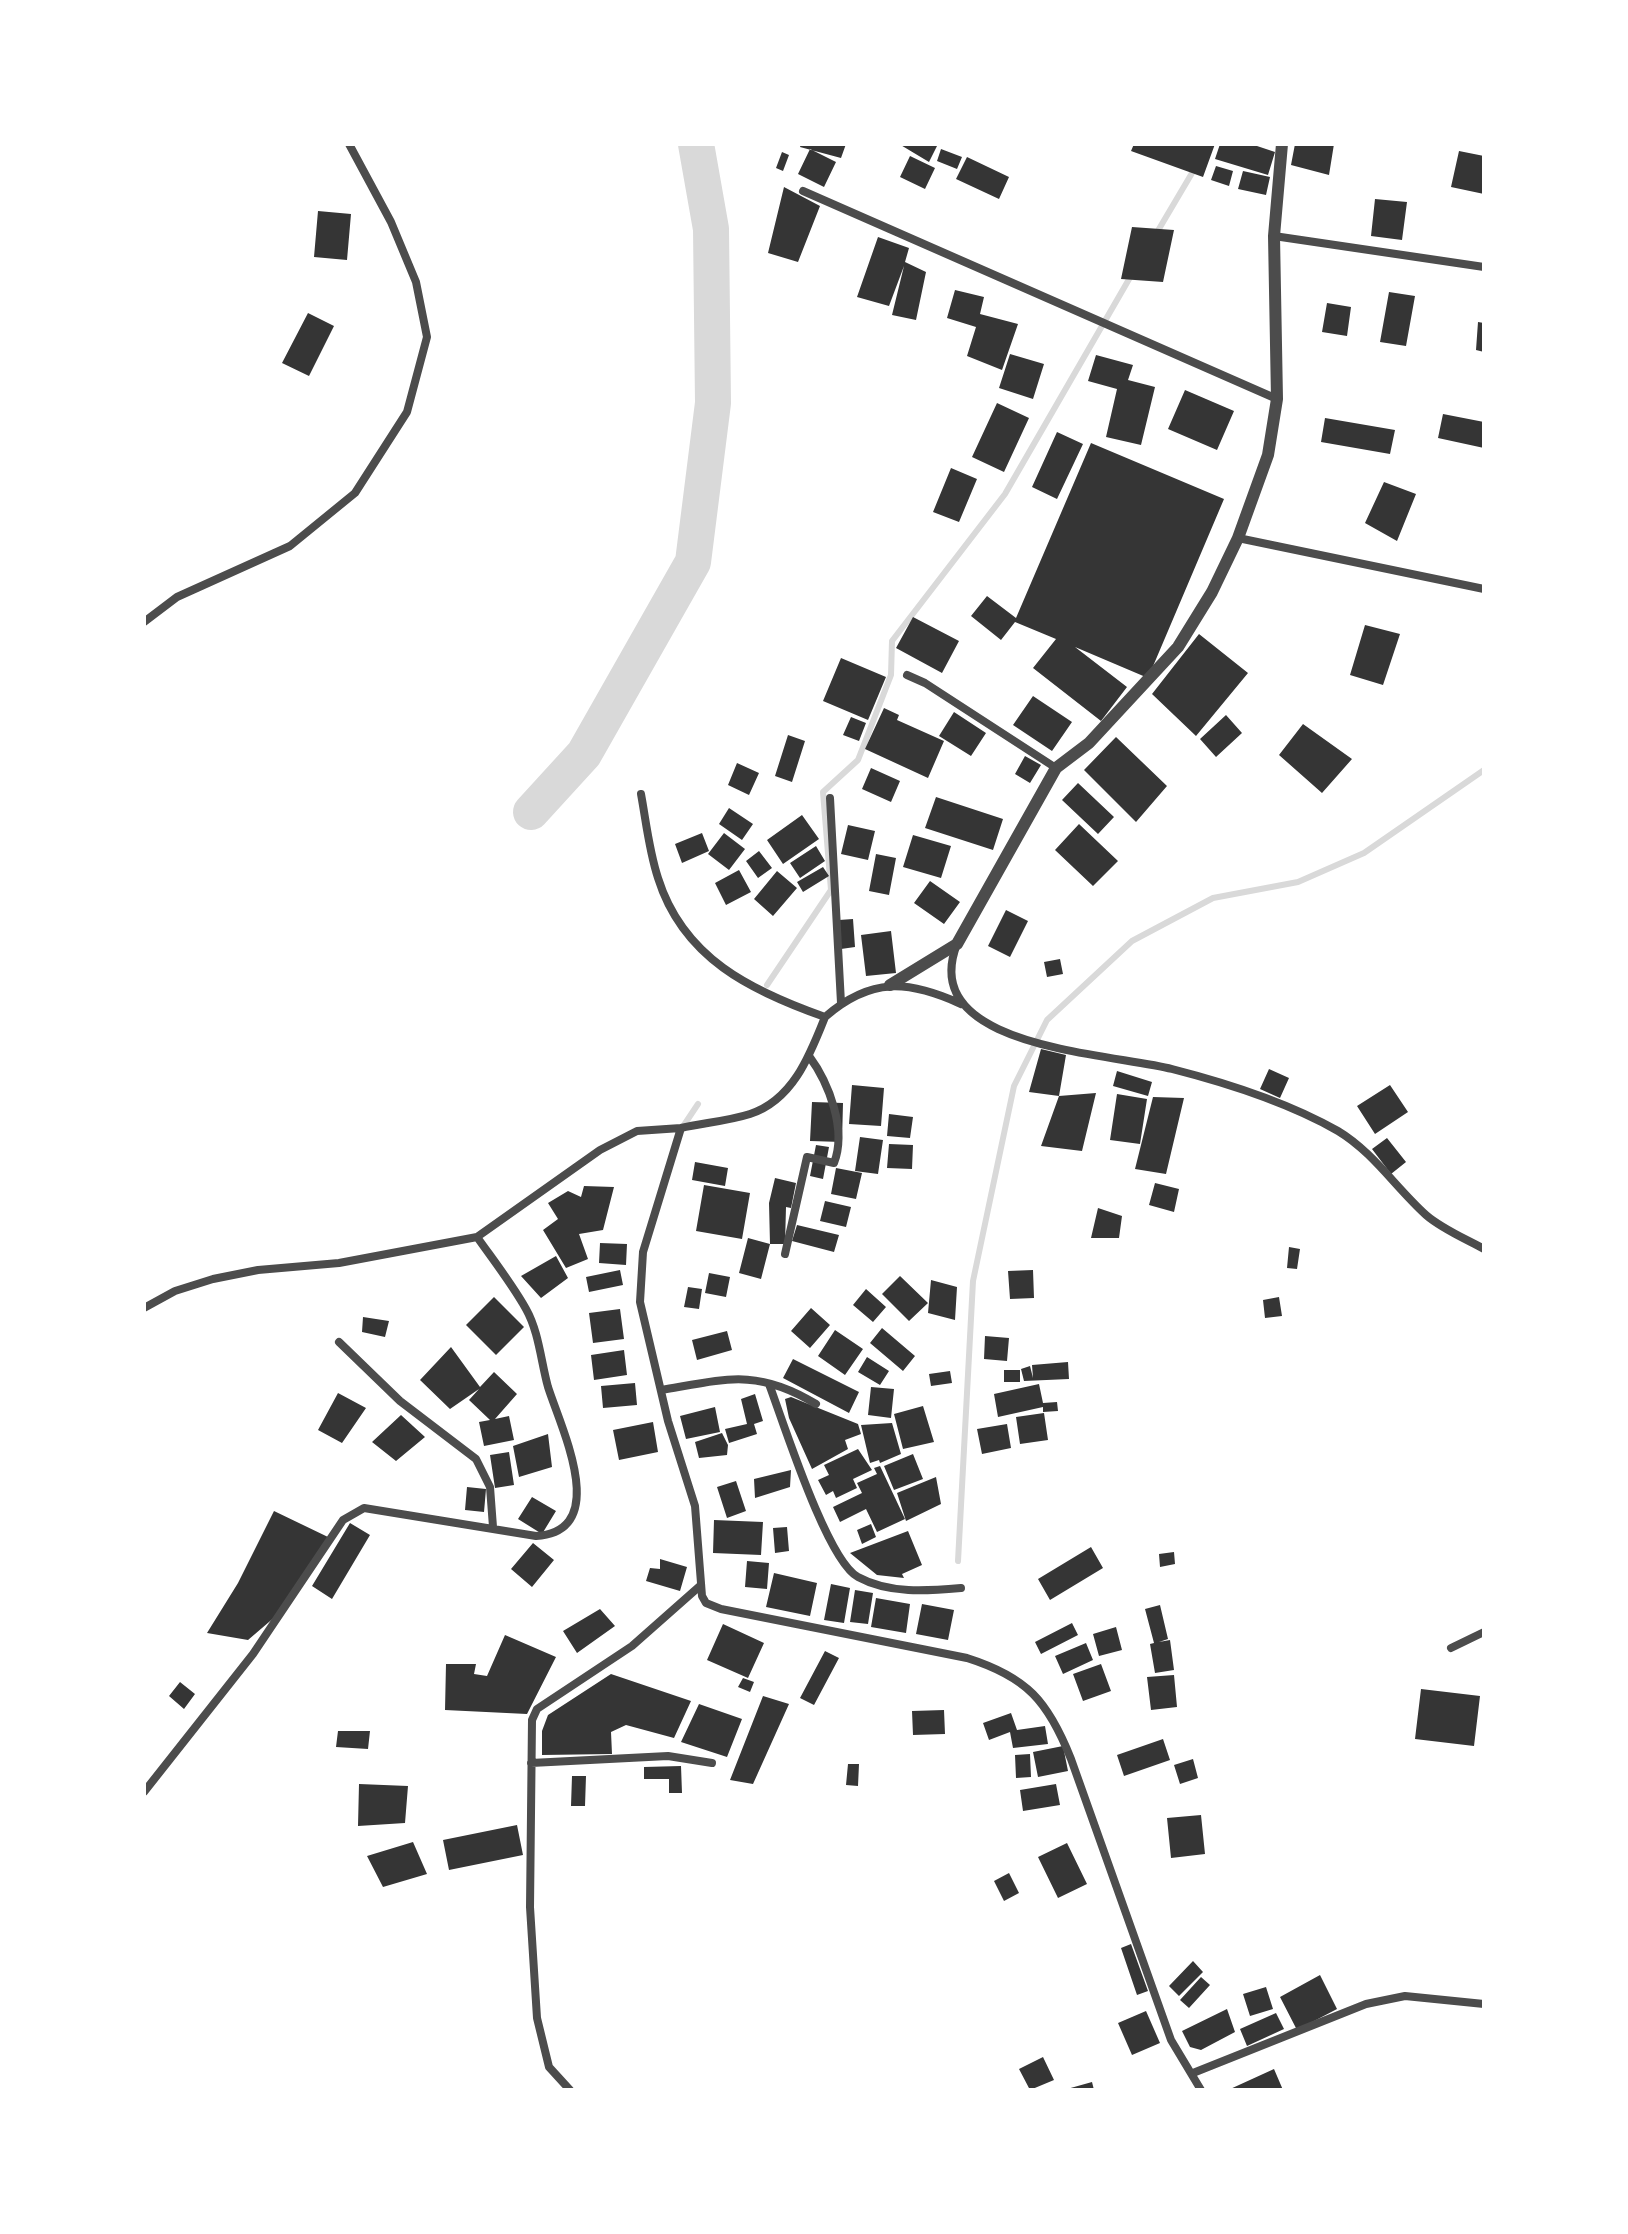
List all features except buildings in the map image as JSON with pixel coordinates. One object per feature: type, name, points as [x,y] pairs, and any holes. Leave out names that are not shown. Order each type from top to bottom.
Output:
[{"type":"street","points":[[144,622],[177,597],[290,546],[355,493],[407,412],[427,337],[416,282],[391,222],[349,144]]},
{"type":"street","points":[[962,1004],[953,990],[951,958],[1034,802],[1056,768],[1098,734],[1178,647],[1212,592],[1238,538],[1268,455],[1277,399],[1274,236],[1282,144]]},
{"type":"street","points":[[803,191],[1277,399]]},
{"type":"street","points":[[1274,236],[1484,267]]},
{"type":"street","points":[[1238,538],[1484,589]]},
{"type":"street","points":[[907,675],[925,683],[1056,768]]},
{"type":"street","points":[[641,794],[656,875],[667,904],[697,947],[734,977],[785,1003],[825,1017]]},
{"type":"street","points":[[830,798],[841,1003]]},
{"type":"street","points":[[144,1308],[175,1291],[213,1279],[258,1270],[339,1263],[477,1237],[600,1150],[637,1131],[681,1128],[750,1114],[769,1104],[790,1087],[809,1056],[825,1017],[841,1003],[890,985],[957,944]]},
{"type":"street","points":[[890,985],[924,987],[962,1004],[987,1023],[1035,1045],[1171,1069],[1244,1092],[1312,1119],[1364,1150],[1428,1218],[1484,1249]]},
{"type":"street","points":[[785,1254],[807,1157],[834,1163],[840,1148],[823,1076],[809,1056]]},
{"type":"street","points":[[681,1128],[643,1252],[640,1302],[695,1506],[701,1585],[706,1603],[721,1609],[967,1658],[1018,1679],[1036,1694],[1062,1736],[1171,2040],[1201,2090]]},
{"type":"street","points":[[144,1792],[253,1654],[343,1520],[353,1511],[364,1508],[536,1536],[553,1535],[572,1519],[579,1493],[566,1436],[528,1312],[477,1237]]},
{"type":"street","points":[[339,1342],[400,1401],[476,1459],[490,1487],[493,1527]]},
{"type":"street","points":[[662,1390],[742,1377],[769,1384],[816,1404]]},
{"type":"street","points":[[769,1384],[823,1525],[841,1560],[855,1576],[879,1585],[922,1592],[961,1588]]},
{"type":"street","points":[[570,2090],[549,2067],[537,2018],[530,1907],[532,1720],[537,1709],[584,1674],[632,1646],[701,1585]]},
{"type":"street","points":[[1451,1648],[1484,1632]]},
{"type":"street","points":[[531,1763],[668,1756],[712,1763]]},
{"type":"street","points":[[1193,2073],[1366,2004],[1405,1996],[1484,2004]]},
{"type":"waterway","points":[[531,812],[584,754],[693,562],[713,403],[711,229],[696,144]]},
{"type":"waterway","points":[[1156,234],[1195,168]]},
{"type":"waterway","points":[[767,985],[831,890],[823,792],[858,760],[891,675],[892,641],[1005,494],[1132,274]]},
{"type":"waterway","points":[[958,1561],[973,1281],[1014,1086],[1047,1020],[1132,941],[1213,898],[1298,882],[1364,853],[1484,770]]},
{"type":"waterway","points":[[682,1128],[698,1104]]}]
